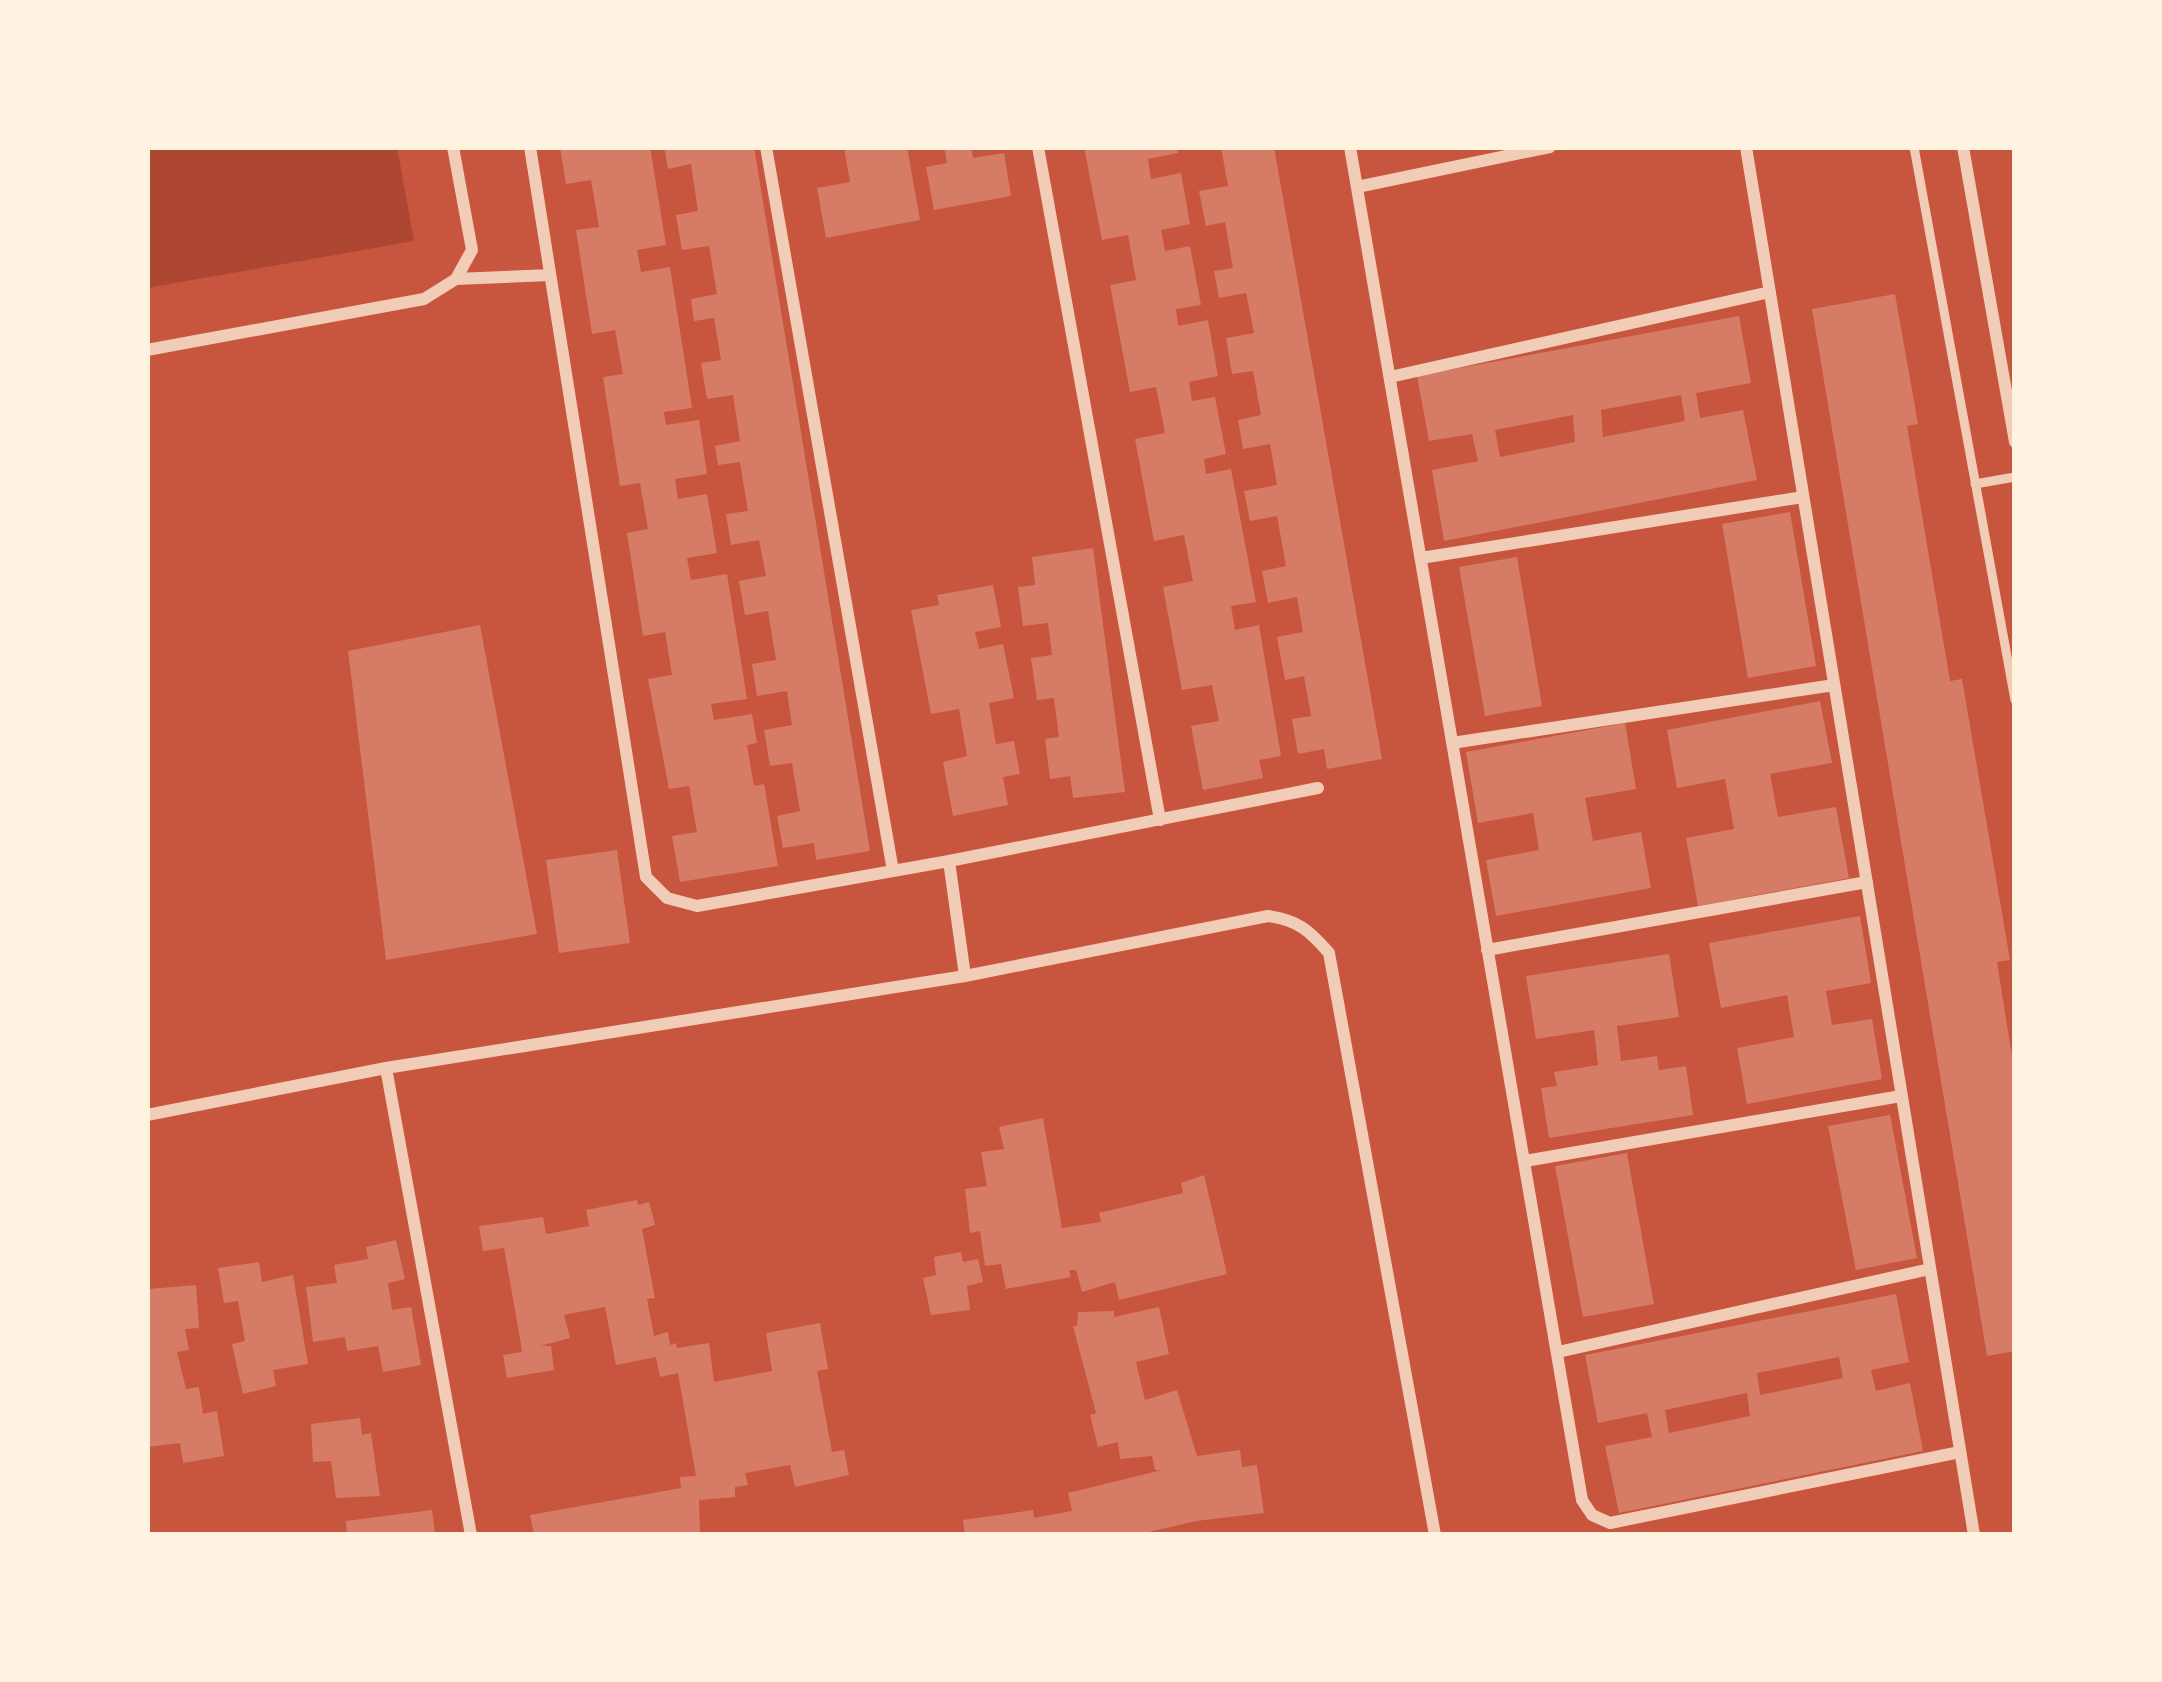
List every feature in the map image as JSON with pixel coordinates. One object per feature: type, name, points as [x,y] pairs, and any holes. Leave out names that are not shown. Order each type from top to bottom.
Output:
[{"type":"street","points":[[147,350],[424,299],[456,279],[472,250],[453,147]]},
{"type":"street","points":[[530,147],[646,877],[667,898],[697,906],[1318,788]]},
{"type":"street","points":[[766,147],[893,871]]},
{"type":"street","points":[[1038,147],[1160,820]]},
{"type":"street","points":[[1350,147],[1582,1499],[1592,1516],[1610,1522],[1960,1452]]},
{"type":"street","points":[[1357,187],[1550,147]]},
{"type":"street","points":[[1746,147],[1973,1535]]},
{"type":"street","points":[[1963,147],[2015,442]]},
{"type":"street","points":[[456,279],[550,275]]},
{"type":"street","points":[[1390,377],[1770,292]]},
{"type":"street","points":[[1421,558],[1803,497]]},
{"type":"street","points":[[1452,743],[1834,685]]},
{"type":"street","points":[[949,861],[964,976]]},
{"type":"street","points":[[1487,950],[1867,882]]},
{"type":"street","points":[[147,1114],[386,1068],[964,976],[1268,916],[1291,919],[1329,953],[1435,1535]]},
{"type":"street","points":[[386,1068],[472,1535]]},
{"type":"street","points":[[1525,1161],[1901,1096]]},
{"type":"street","points":[[1558,1352],[1930,1269]]},
{"type":"lane","points":[[1914,147],[2015,700]]},
{"type":"lane","points":[[1975,484],[2015,477]]},
{"type":"shaded area","points":[[147,147],[397,147],[414,241],[147,288]]},
{"type":"building","points":[[560,147],[650,147],[666,245],[637,250],[641,272],[670,267],[692,408],[664,412],[666,425],[699,420],[707,474],[675,479],[678,499],[707,494],[717,553],[687,558],[691,580],[727,574],[747,699],[711,704],[714,720],[752,714],[757,743],[747,745],[754,786],[764,784],[778,866],[680,882],[672,836],[697,832],[689,786],[669,789],[648,679],[672,675],[665,632],[643,636],[627,533],[648,529],[640,483],[620,486],[603,377],[623,374],[615,330],[592,334],[576,230],[599,227],[591,180],[566,184]]},
{"type":"building","points":[[664,147],[754,147],[870,851],[816,860],[814,843],[783,848],[777,816],[800,811],[792,763],[770,766],[764,730],[792,725],[787,691],[757,696],[752,664],[776,660],[768,611],[745,615],[739,581],[766,576],[759,540],[731,545],[726,514],[748,511],[740,462],[718,465],[715,446],[740,441],[733,395],[707,399],[701,363],[721,360],[714,318],[694,321],[691,299],[717,294],[709,246],[682,250],[676,215],[698,211],[691,164],[668,169]]},
{"type":"building","points":[[844,147],[907,147],[920,220],[826,238],[817,188],[850,182]]},
{"type":"building","points":[[944,147],[971,147],[973,158],[1004,153],[1011,196],[934,210],[926,167],[947,163]]},
{"type":"building","points":[[1084,147],[1177,147],[1178,153],[1148,159],[1151,179],[1181,173],[1190,224],[1161,230],[1165,251],[1190,246],[1201,305],[1176,309],[1178,326],[1208,320],[1218,376],[1189,382],[1192,401],[1215,397],[1226,454],[1204,459],[1206,474],[1231,469],[1256,602],[1231,606],[1235,630],[1259,625],[1281,756],[1259,760],[1263,778],[1203,790],[1191,726],[1219,721],[1212,685],[1182,690],[1163,587],[1193,581],[1184,535],[1154,541],[1135,439],[1165,433],[1156,387],[1130,392],[1110,285],[1136,280],[1128,235],[1102,240]]},
{"type":"building","points":[[1221,147],[1274,147],[1382,759],[1327,769],[1324,749],[1298,754],[1292,719],[1311,716],[1304,676],[1285,680],[1277,637],[1303,632],[1297,597],[1268,603],[1262,571],[1286,566],[1277,516],[1250,521],[1244,491],[1277,485],[1270,444],[1243,449],[1238,420],[1261,415],[1253,371],[1232,374],[1226,338],[1254,333],[1246,293],[1219,298],[1214,271],[1233,268],[1225,222],[1206,226],[1199,191],[1228,186]]},
{"type":"building","points":[[1895,294],[1918,424],[1907,426],[1950,681],[1962,679],[2010,960],[1997,962],[2015,1075],[2015,1351],[1987,1356],[1812,309]]},
{"type":"building","points":[[1739,316],[1751,383],[1696,393],[1700,418],[1743,410],[1757,480],[1444,541],[1432,470],[1478,461],[1472,434],[1429,441],[1417,376]],"holes":[[[1681,395],[1685,421],[1603,437],[1601,410]],[[1573,415],[1575,442],[1500,457],[1495,430]]]},
{"type":"building","points":[[1790,512],[1816,666],[1748,678],[1722,524]]},
{"type":"building","points":[[1093,548],[1125,792],[1073,798],[1070,776],[1050,779],[1045,739],[1059,737],[1054,698],[1037,700],[1031,658],[1052,655],[1048,623],[1023,626],[1018,587],[1035,585],[1032,557]]},
{"type":"building","points":[[1517,557],[1542,706],[1485,716],[1459,567]]},
{"type":"building","points":[[993,585],[1001,627],[975,632],[979,649],[1003,644],[1014,698],[989,703],[996,744],[1014,741],[1020,774],[1003,777],[1008,805],[953,816],[943,762],[967,756],[959,709],[931,714],[911,610],[939,605],[937,595]]},
{"type":"building","points":[[480,625],[537,934],[386,960],[348,651]]},
{"type":"building","points":[[1820,701],[1832,763],[1770,774],[1778,817],[1836,807],[1849,878],[1698,906],[1686,838],[1734,829],[1725,779],[1677,788],[1667,730]]},
{"type":"building","points":[[1625,723],[1636,789],[1585,798],[1593,841],[1641,832],[1651,888],[1496,916],[1486,860],[1539,850],[1533,813],[1478,823],[1466,752]]},
{"type":"building","points":[[617,850],[630,943],[559,953],[546,860]]},
{"type":"building","points":[[1860,916],[1871,983],[1826,991],[1832,1025],[1872,1019],[1882,1079],[1747,1104],[1737,1048],[1794,1037],[1787,995],[1721,1008],[1709,943]]},
{"type":"building","points":[[1669,954],[1679,1017],[1617,1026],[1621,1061],[1657,1056],[1659,1070],[1686,1066],[1693,1115],[1549,1138],[1541,1088],[1557,1086],[1554,1072],[1598,1065],[1594,1030],[1536,1039],[1526,976]]},
{"type":"building","points":[[1890,1115],[1917,1258],[1856,1270],[1828,1126]]},
{"type":"building","points":[[1043,1118],[1062,1228],[1101,1222],[1099,1213],[1183,1193],[1181,1183],[1204,1175],[1227,1274],[1119,1300],[1115,1282],[1082,1292],[1076,1270],[1069,1270],[1071,1277],[1006,1289],[1001,1264],[985,1266],[980,1231],[970,1233],[965,1189],[987,1186],[981,1152],[1004,1149],[999,1127]]},
{"type":"building","points":[[1627,1153],[1654,1304],[1583,1317],[1555,1166]]},
{"type":"building","points":[[637,1200],[638,1205],[649,1202],[655,1225],[642,1229],[655,1298],[647,1299],[654,1336],[668,1332],[670,1345],[676,1343],[677,1348],[709,1343],[714,1382],[772,1371],[766,1333],[820,1323],[828,1369],[817,1371],[832,1452],[844,1450],[849,1475],[795,1487],[790,1465],[745,1473],[748,1485],[735,1487],[735,1497],[699,1500],[700,1535],[534,1535],[530,1515],[681,1488],[680,1477],[696,1476],[678,1373],[660,1377],[656,1357],[616,1365],[605,1307],[564,1315],[570,1338],[540,1346],[551,1346],[554,1370],[507,1378],[503,1355],[522,1352],[504,1248],[483,1251],[479,1226],[543,1217],[546,1234],[589,1226],[586,1210]]},
{"type":"building","points":[[396,1240],[405,1279],[388,1283],[392,1310],[411,1307],[421,1365],[383,1372],[378,1346],[347,1351],[345,1337],[313,1342],[306,1287],[337,1283],[334,1265],[368,1259],[366,1247]]},
{"type":"building","points":[[961,1252],[963,1262],[978,1259],[983,1282],[967,1286],[970,1310],[931,1315],[923,1278],[936,1275],[934,1257]]},
{"type":"building","points":[[259,1262],[262,1282],[293,1275],[308,1364],[273,1370],[276,1386],[243,1394],[232,1344],[245,1341],[238,1301],[224,1303],[218,1268]]},
{"type":"building","points":[[196,1285],[199,1328],[185,1329],[189,1350],[177,1352],[186,1389],[199,1387],[203,1414],[217,1411],[224,1456],[183,1463],[180,1443],[147,1447],[147,1307],[149,1289]]},
{"type":"building","points":[[1896,1294],[1909,1362],[1871,1370],[1876,1391],[1910,1383],[1923,1451],[1619,1513],[1605,1446],[1652,1437],[1647,1413],[1598,1423],[1585,1355]],"holes":[[[1839,1357],[1843,1378],[1760,1395],[1757,1373]],[[1747,1393],[1750,1416],[1669,1433],[1665,1410]]]},
{"type":"building","points":[[1159,1307],[1169,1354],[1136,1362],[1145,1400],[1177,1390],[1197,1456],[1240,1450],[1242,1467],[1257,1465],[1264,1513],[1196,1521],[1136,1535],[965,1535],[963,1520],[1033,1510],[1034,1518],[1072,1511],[1068,1493],[1162,1470],[1155,1470],[1152,1456],[1120,1459],[1118,1442],[1098,1447],[1090,1415],[1096,1413],[1073,1326],[1077,1326],[1078,1312],[1114,1311],[1114,1317]]},
{"type":"building","points":[[360,1418],[362,1435],[371,1433],[380,1496],[336,1498],[331,1461],[313,1462],[311,1424]]},
{"type":"building","points":[[432,1510],[435,1535],[347,1535],[346,1521]]}]
